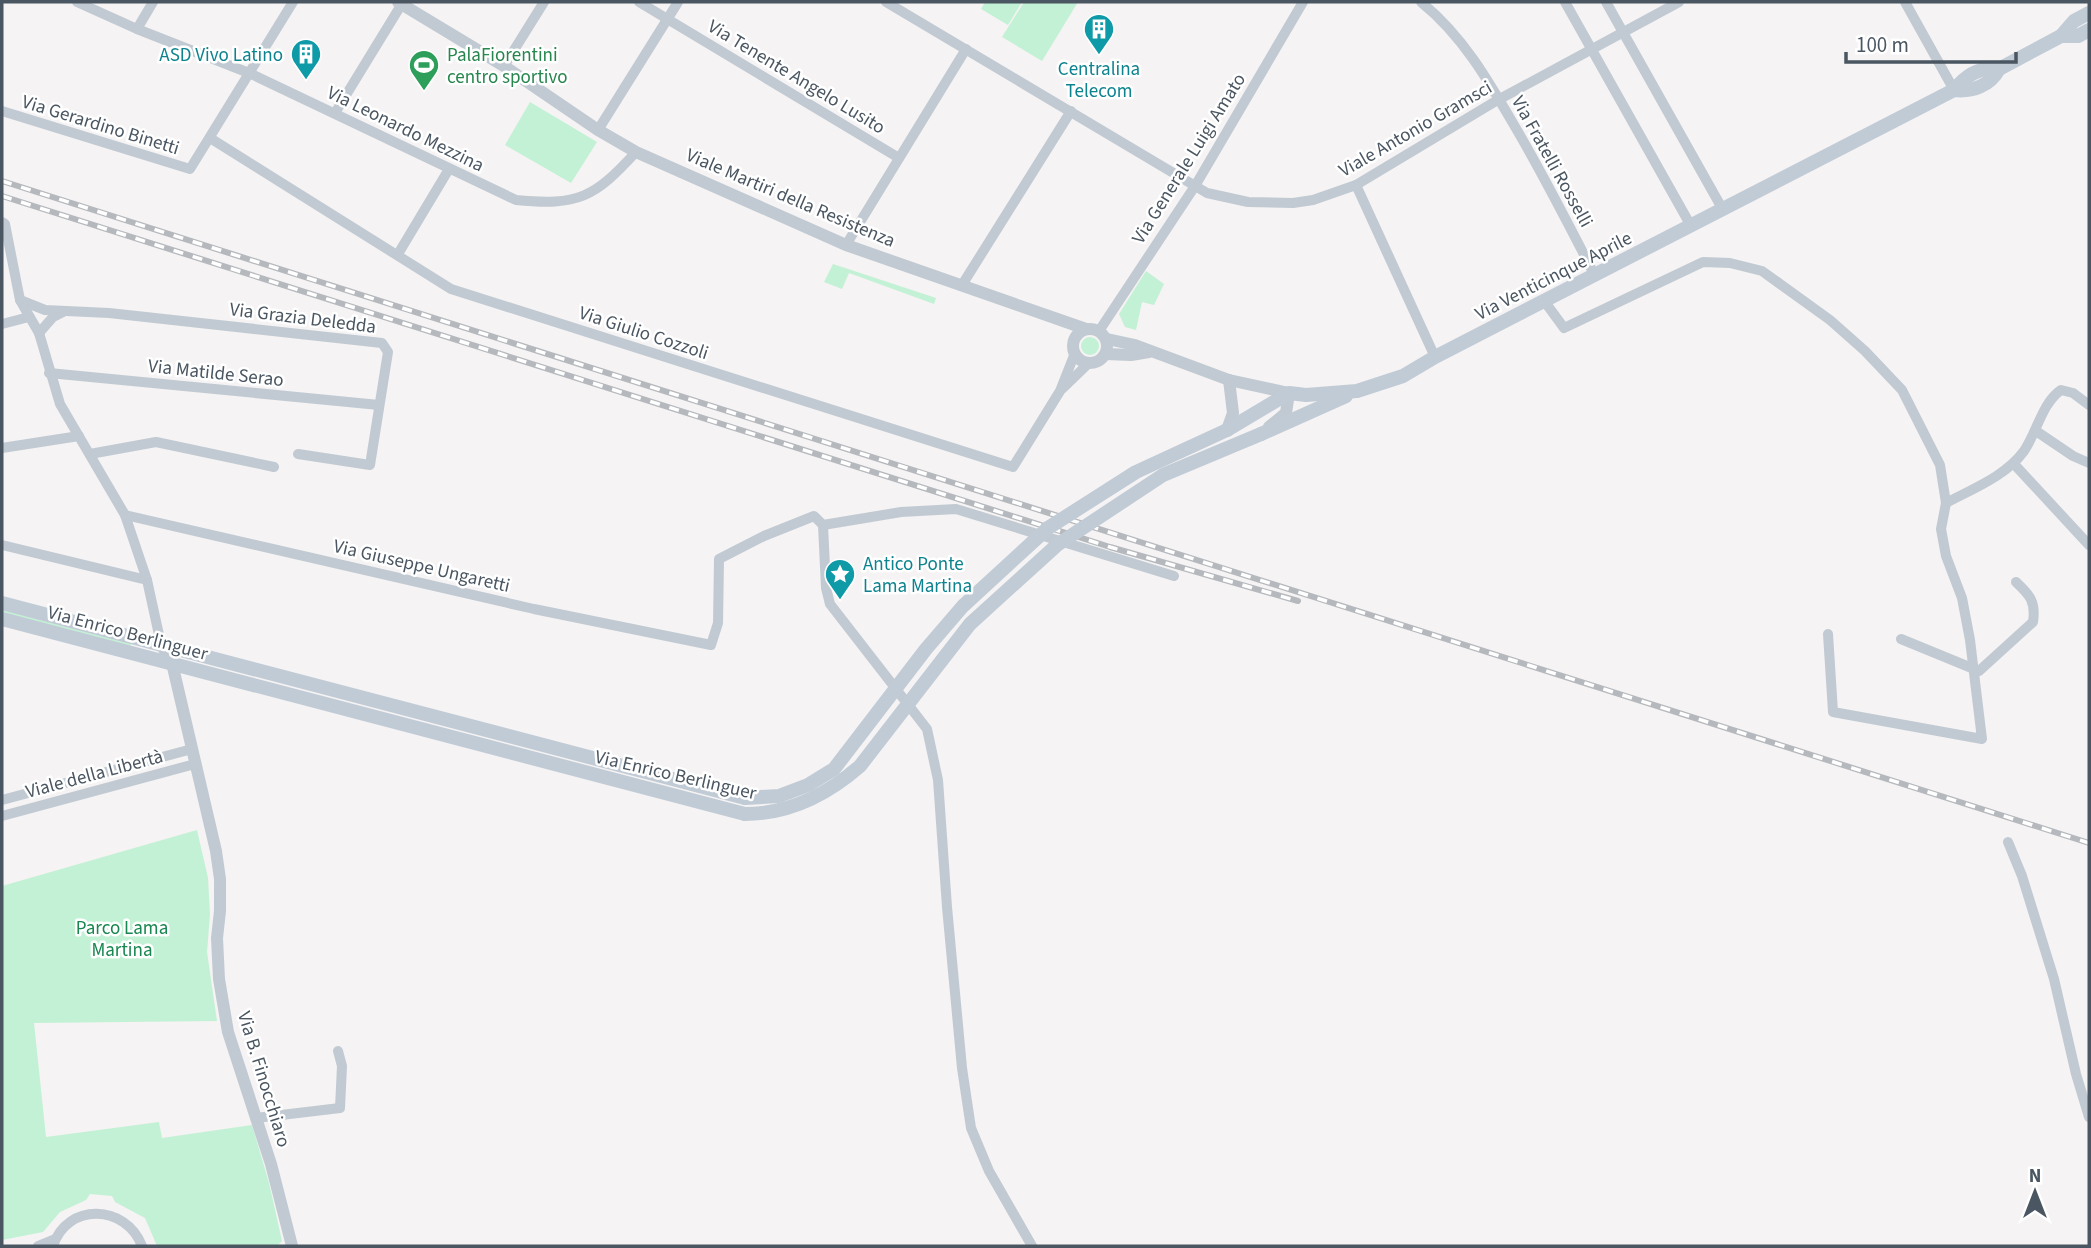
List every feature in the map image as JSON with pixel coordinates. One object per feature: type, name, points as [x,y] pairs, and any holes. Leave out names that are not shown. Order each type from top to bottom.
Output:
[{"type":"main road","name":"Via Venticinque Aprile","points":[[1289,393],[1306,395],[1357,391],[1403,376],[1435,357],[1954,90],[1963,79],[1986,67],[1999,69],[2062,36],[2074,21],[2089,13]]},
{"type":"main road","name":"Via Venticinque Aprile","points":[[2062,36],[2078,36],[2089,30]]},
{"type":"main road","name":"Via Enrico Berlinguer","points":[[2,619],[173,668],[745,814],[763,814],[812,799],[838,785],[860,766],[970,624],[1057,545],[1163,475],[1357,391]]},
{"type":"main road","name":"Via Enrico Berlinguer","points":[[2,603],[745,798],[779,796],[808,785],[834,769],[955,615],[1048,528],[1136,472],[1227,430],[1289,393]]},
{"type":"street","name":"Via Leonardo Mezzina","points":[[77,2],[248,73],[516,200],[552,203],[595,191],[636,152]]},
{"type":"street","points":[[137,29],[153,2]]},
{"type":"street","points":[[210,138],[293,2]]},
{"type":"street","points":[[504,66],[544,2]]},
{"type":"street","name":"Via Tenente Angelo Lusito","points":[[639,2],[900,158]]},
{"type":"street","points":[[598,130],[678,2]]},
{"type":"street","name":"Viale Antonio Gramsci","points":[[886,2],[1207,193],[1248,202],[1276,204],[1313,200],[1356,185],[1499,99],[1679,2]]},
{"type":"street","name":"Via Generale Luigi Amato","points":[[1097,333],[1195,186],[1303,2]]},
{"type":"street","name":"Via Fratelli Rosselli","points":[[1421,2],[1459,37],[1499,99],[1595,276]]},
{"type":"street","points":[[1565,2],[1691,226]]},
{"type":"street","points":[[1606,2],[1723,210]]},
{"type":"street","points":[[1905,2],[1954,90]]},
{"type":"street","points":[[335,113],[401,3]]},
{"type":"street","name":"Viale Martiri della Resistenza","points":[[401,3],[636,152],[846,245],[1097,333]]},
{"type":"street","points":[[846,245],[966,49]]},
{"type":"street","name":"Via Gerardino Binetti","points":[[2,111],[190,169],[210,138]]},
{"type":"street","points":[[962,285],[1071,111]]},
{"type":"street","name":"Via Giulio Cozzoli","points":[[210,138],[451,289],[1013,467],[1060,391],[1090,362]]},
{"type":"street","points":[[398,254],[449,169]]},
{"type":"street","points":[[1356,185],[1435,357]]},
{"type":"street","points":[[2,222],[5,224],[20,300],[39,333],[60,404],[125,515],[147,580],[162,644]]},
{"type":"street","points":[[1545,302],[1564,328],[1703,262],[1730,263],[1762,271],[1830,320],[1865,351],[1902,390],[1940,465],[1946,503],[1941,529],[1946,556],[1962,598],[1982,739],[1833,712],[1828,634]]},
{"type":"street","points":[[20,300],[44,310],[64,312]]},
{"type":"street","points":[[39,333],[53,317],[64,312]]},
{"type":"street","name":"Via Grazia Deledda","points":[[64,312],[109,313],[382,343],[386,346],[388,352],[370,466],[298,454]]},
{"type":"street","points":[[2,324],[29,317]]},
{"type":"street","points":[[1052,318],[1080,359],[1090,362],[1106,354],[1097,333],[1077,335],[1073,348]]},
{"type":"street","name":"Via Venticinque Aprile","points":[[1097,333],[1229,380],[1289,393]]},
{"type":"street","name":"Via Giulio Cozzoli","points":[[1060,391],[1073,348]]},
{"type":"street","name":"Via Venticinque Aprile","points":[[1106,354],[1131,355],[1149,352]]},
{"type":"street","name":"Via Matilde Serao","points":[[49,373],[379,405]]},
{"type":"street","points":[[1227,430],[1233,414],[1229,380]]},
{"type":"street","points":[[1946,503],[2014,464],[2036,431],[2052,396],[2061,390],[2073,394],[2089,405]]},
{"type":"street","name":"Via Enrico Berlinguer","points":[[1261,434],[1286,414],[1289,393]]},
{"type":"street","points":[[2036,431],[2073,456],[2089,463]]},
{"type":"street","points":[[2,448],[79,436]]},
{"type":"street","points":[[90,454],[156,442],[274,467]]},
{"type":"street","points":[[2014,464],[2089,545]]},
{"type":"street","points":[[1032,1246],[989,1171],[971,1128],[958,1028],[938,780],[927,729],[830,604],[826,588],[823,525],[901,512],[956,509],[1174,576]]},
{"type":"street","name":"Via Giuseppe Ungaretti","points":[[125,515],[534,609],[711,645],[718,623],[719,559],[764,536],[814,516],[823,525]]},
{"type":"street","points":[[2,545],[147,580]]},
{"type":"street","points":[[1901,639],[1979,671],[2034,622],[2035,609],[2031,597],[2016,582]]},
{"type":"street","name":"Via B. Finocchiaro","points":[[162,644],[173,668],[216,850],[220,879],[217,938],[219,979],[228,1032],[256,1118],[292,1246]]},
{"type":"street","name":"Viale della Libertà","points":[[2,800],[192,749]]},
{"type":"street","name":"Viale della Libertà","points":[[2,817],[195,764]]},
{"type":"street","points":[[50,787],[54,802]]},
{"type":"street","points":[[2008,842],[2022,876],[2054,979],[2089,1116]]},
{"type":"street","points":[[256,1118],[340,1108],[342,1066],[338,1051]]},
{"type":"street","points":[[38,1246],[54,1242],[65,1226],[92,1213],[108,1214],[122,1220],[133,1230],[142,1246]]},
{"type":"green space","points":[[985,2],[1022,2],[1008,25],[981,9]]},
{"type":"green space","points":[[1024,2],[1078,2],[1042,61],[1002,37]]},
{"type":"green space","points":[[530,102],[597,142],[571,183],[505,145]]},
{"type":"green space","points":[[833,264],[936,298],[934,304],[849,273],[842,289],[824,282]]},
{"type":"green space","points":[[1146,271],[1164,284],[1154,305],[1142,302],[1136,330],[1125,327],[1119,314]]},
{"type":"green space","points":[[1090,337],[1096,340],[1099,346],[1096,352],[1090,355],[1084,352],[1081,346],[1084,340]]},
{"type":"green space","points":[[2,610],[131,644],[130,647],[2,613]]},
{"type":"green space","name":"Parco Lama Martina","points":[[197,830],[208,878],[210,914],[207,952],[217,1021],[34,1023],[46,1137],[159,1122],[162,1138],[252,1125],[282,1241],[277,1246],[157,1246],[145,1218],[115,1202],[112,1196],[90,1194],[86,1200],[60,1212],[43,1232],[2,1240],[2,886]]},
{"type":"railway","points":[[2,181],[2089,843]]},
{"type":"railway","points":[[2,196],[1110,547],[1298,601]]},
{"type":"place","name":"Centralina Telecom","points":[[1099,56]]},
{"type":"place","name":"ASD Vivo Latino","points":[[306,81]]},
{"type":"place","name":"PalaFiorentini centro sportivo","points":[[424,92]]},
{"type":"place","name":"Antico Ponte Lama Martina","points":[[840,601]]}]
